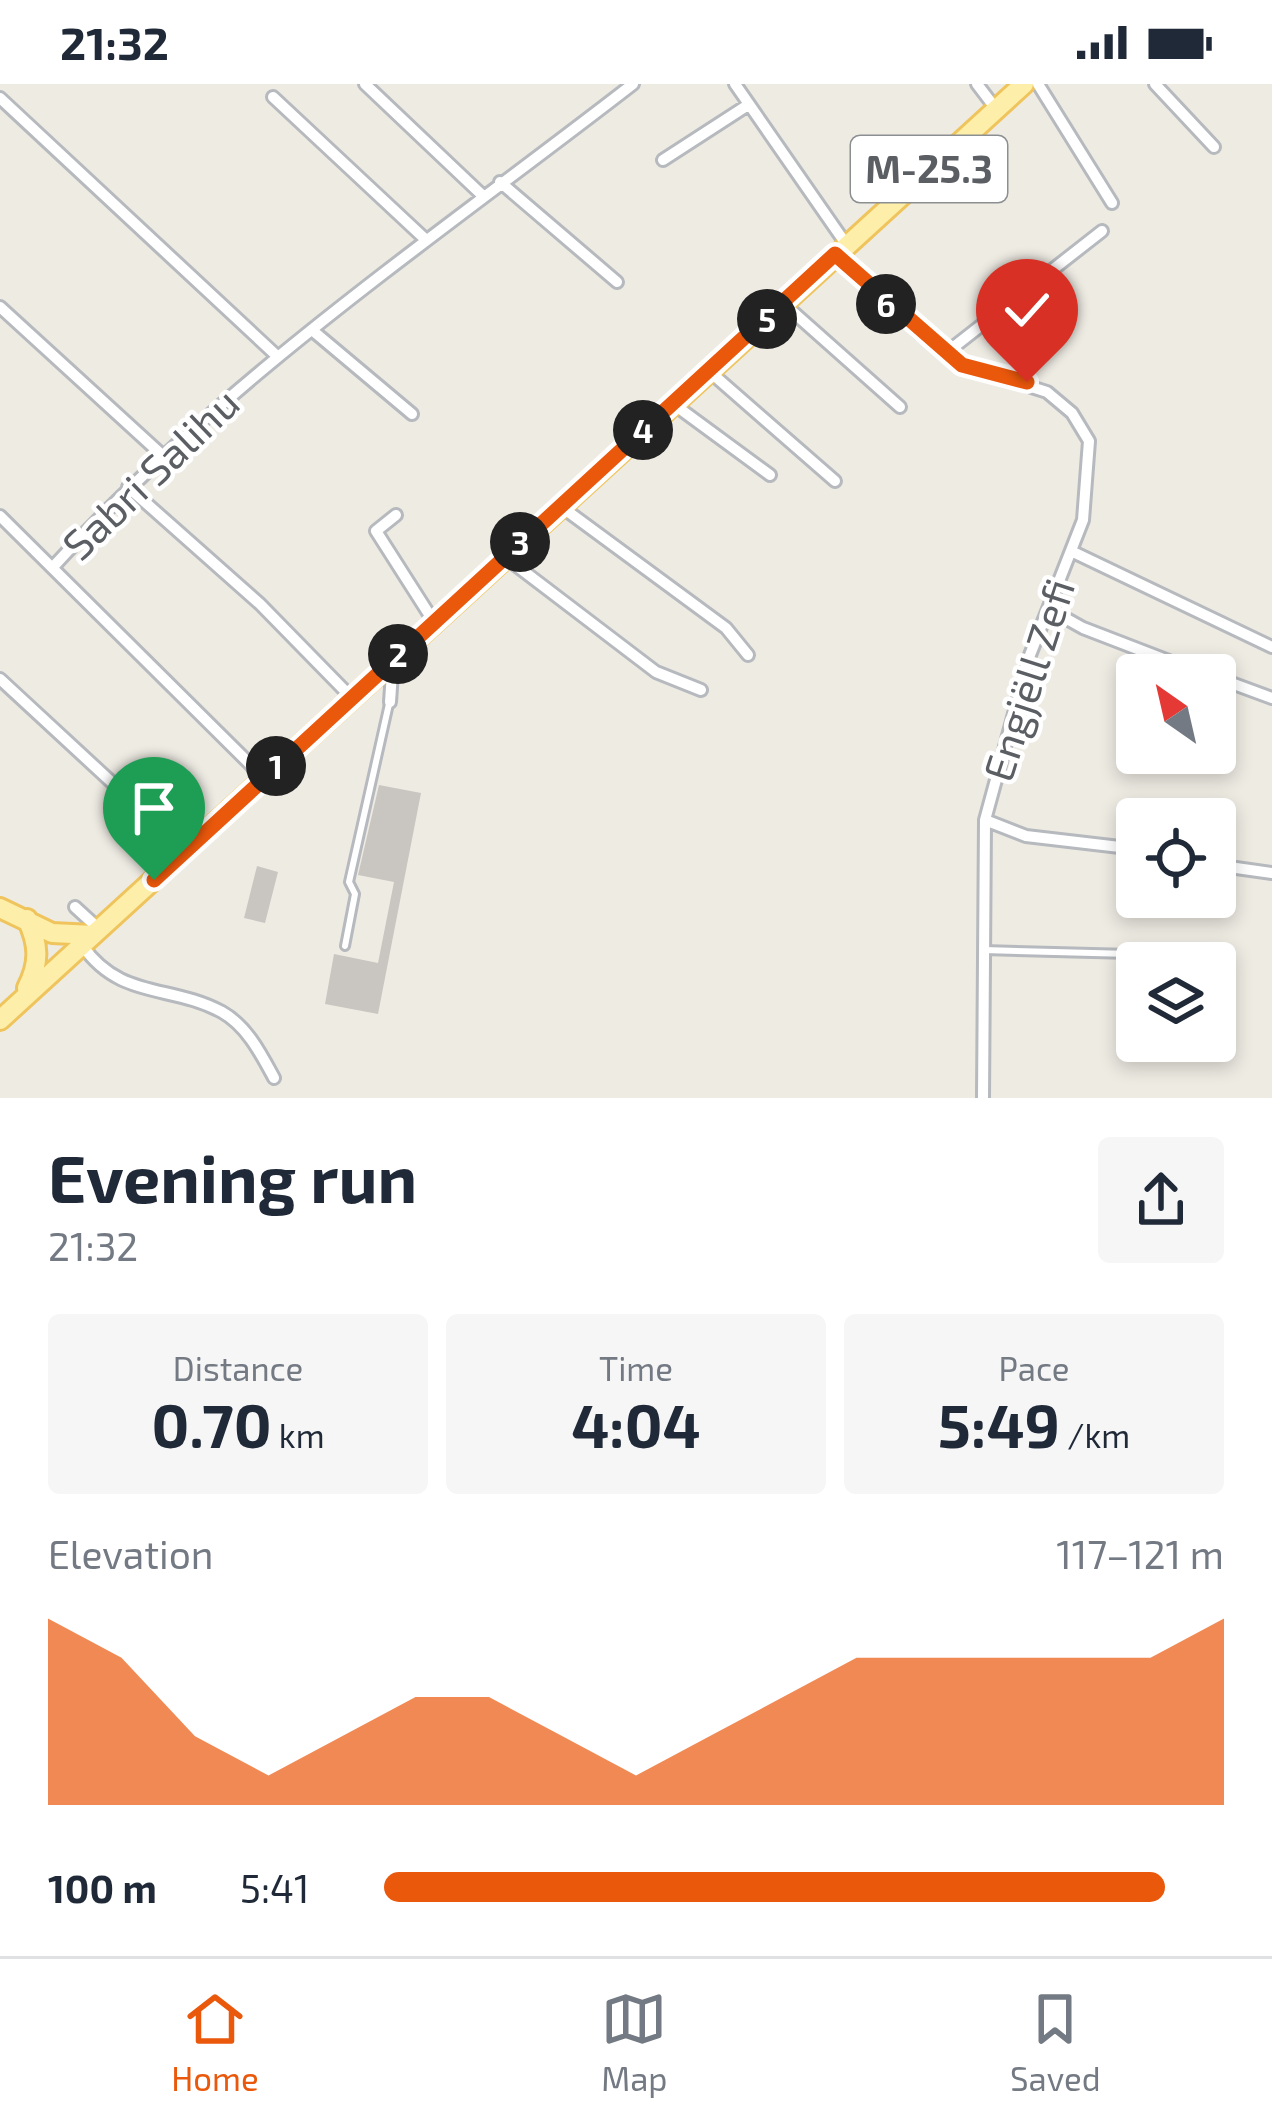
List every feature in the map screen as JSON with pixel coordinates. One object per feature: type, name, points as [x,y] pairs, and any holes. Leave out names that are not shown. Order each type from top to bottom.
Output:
[{"type":"main road","name":"M-25.3","points":[[0,1020],[1024,84]]},
{"type":"main road","points":[[0,908],[52,934],[91,936]]},
{"type":"main road","points":[[18,1004],[35,972],[38,941],[27,919]]},
{"type":"street","points":[[365,84],[482,195]]},
{"type":"street","name":"Sabri Salihu","points":[[264,778],[53,567],[128,487],[277,356],[425,238],[634,84]]},
{"type":"street","name":"Engjëll Zefi","points":[[735,84],[840,249],[946,353],[962,365],[1027,382],[1072,413],[1089,441],[1083,520],[1000,751],[985,820],[983,1098]]},
{"type":"street","points":[[977,84],[996,109]]},
{"type":"street","points":[[1038,84],[1112,203]]},
{"type":"street","points":[[1155,84],[1214,147]]},
{"type":"street","points":[[273,97],[425,238]]},
{"type":"street","points":[[0,98],[277,356]]},
{"type":"street","points":[[663,160],[748,105]]},
{"type":"street","points":[[500,182],[617,282]]},
{"type":"street","points":[[946,353],[1102,231]]},
{"type":"street","points":[[784,304],[900,407]]},
{"type":"street","points":[[0,307],[162,455]]},
{"type":"street","points":[[312,330],[412,414]]},
{"type":"street","points":[[709,371],[835,481]]},
{"type":"street","points":[[672,403],[770,475]]},
{"type":"street","points":[[128,487],[260,604],[350,696]]},
{"type":"street","points":[[559,506],[726,628],[748,655]]},
{"type":"street","points":[[396,515],[376,531],[434,622]]},
{"type":"street","points":[[0,516],[53,567]]},
{"type":"street","points":[[1071,551],[1272,647]]},
{"type":"street","points":[[505,556],[656,672],[701,690]]},
{"type":"street","points":[[1049,609],[1150,654]]},
{"type":"street","points":[[390,702],[393,657]]},
{"type":"street","points":[[0,679],[186,851]]},
{"type":"street","points":[[1236,685],[1272,698]]},
{"type":"street","points":[[985,820],[1025,836],[1116,847]]},
{"type":"street","points":[[1236,868],[1272,873]]},
{"type":"street","points":[[75,907],[113,979],[226,1014],[256,1044],[274,1078]]},
{"type":"lane","points":[[345,946],[355,894],[349,882],[390,702]]},
{"type":"lane","points":[[982,950],[1116,954]]},
{"type":"building","points":[[379,785],[421,793],[378,1014],[325,1004],[334,954],[378,963],[394,882],[358,875]]},
{"type":"building","points":[[257,866],[278,872],[265,923],[244,918]]},
{"type":"route","points":[[154,880],[835,254],[918,332],[962,365],[1027,382]]}]
